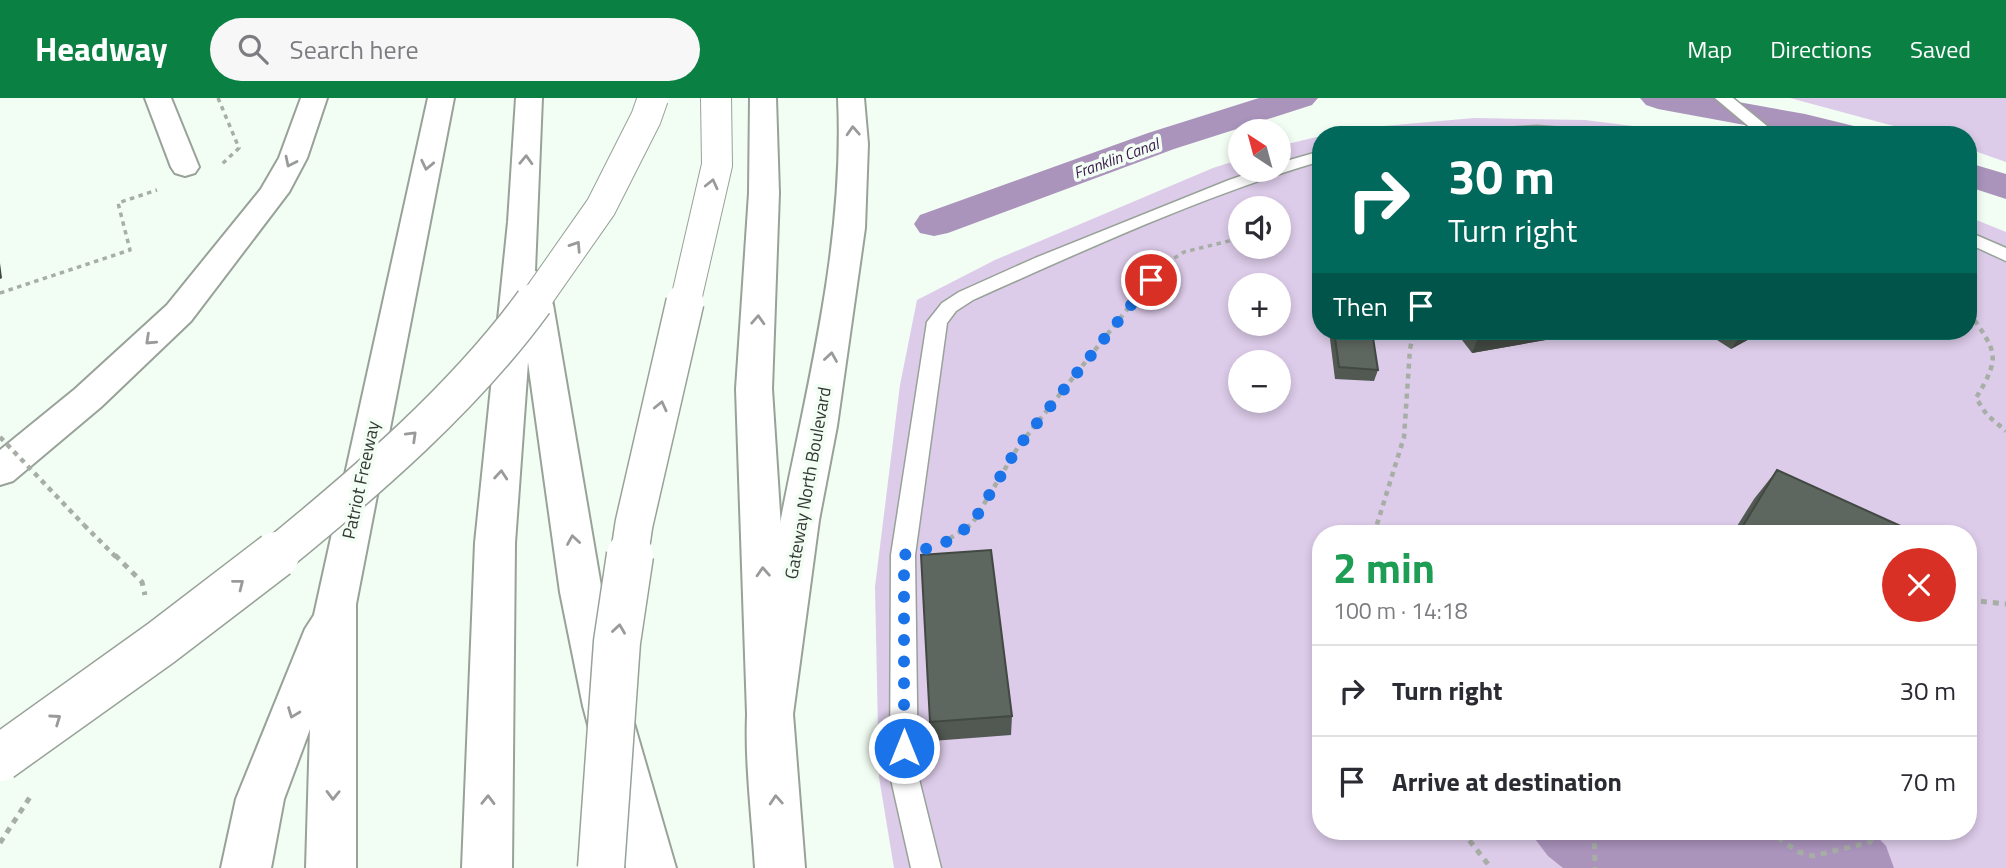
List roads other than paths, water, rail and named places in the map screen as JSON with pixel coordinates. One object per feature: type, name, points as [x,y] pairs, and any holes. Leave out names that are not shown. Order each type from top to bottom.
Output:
[{"type":"main road","points":[[159,98],[185,167]]},
{"type":"main road","points":[[0,471],[88,398],[179,313],[274,192],[293,158],[314,98]]},
{"type":"main road","name":"Patriot Freeway","points":[[331,868],[335,604],[441,98]]},
{"type":"main road","points":[[487,868],[495,543],[523,222],[529,98]]},
{"type":"main road","points":[[0,758],[164,643],[288,546],[417,431],[484,363],[560,270],[611,192],[653,98]]},
{"type":"main road","points":[[601,868],[617,642],[635,524],[717,165],[716,98]]},
{"type":"main road","points":[[763,98],[764,193],[754,389],[770,714]]},
{"type":"main road","name":"Gateway North Boulevard","points":[[780,868],[770,714],[799,520],[821,414],[850,228],[854,144],[851,98]]},
{"type":"main road","points":[[523,222],[581,592],[606,706],[652,868]]},
{"type":"main road","points":[[246,868],[260,799],[335,604]]},
{"type":"lane","points":[[1723,98],[1759,126]]},
{"type":"lane","points":[[1292,164],[1312,159]]},
{"type":"lane","points":[[926,868],[904,775],[904,555],[937,322],[949,307],[966,296],[1092,240],[1239,182]]},
{"type":"lane","points":[[1977,241],[2006,255]]},
{"type":"waterway","name":"Franklin Canal","points":[[934,224],[1207,125],[1300,98]]},
{"type":"waterway","name":"Franklin Canal","points":[[1658,98],[1809,126]]},
{"type":"waterway","name":"Franklin Canal","points":[[1977,177],[2006,187]]}]
